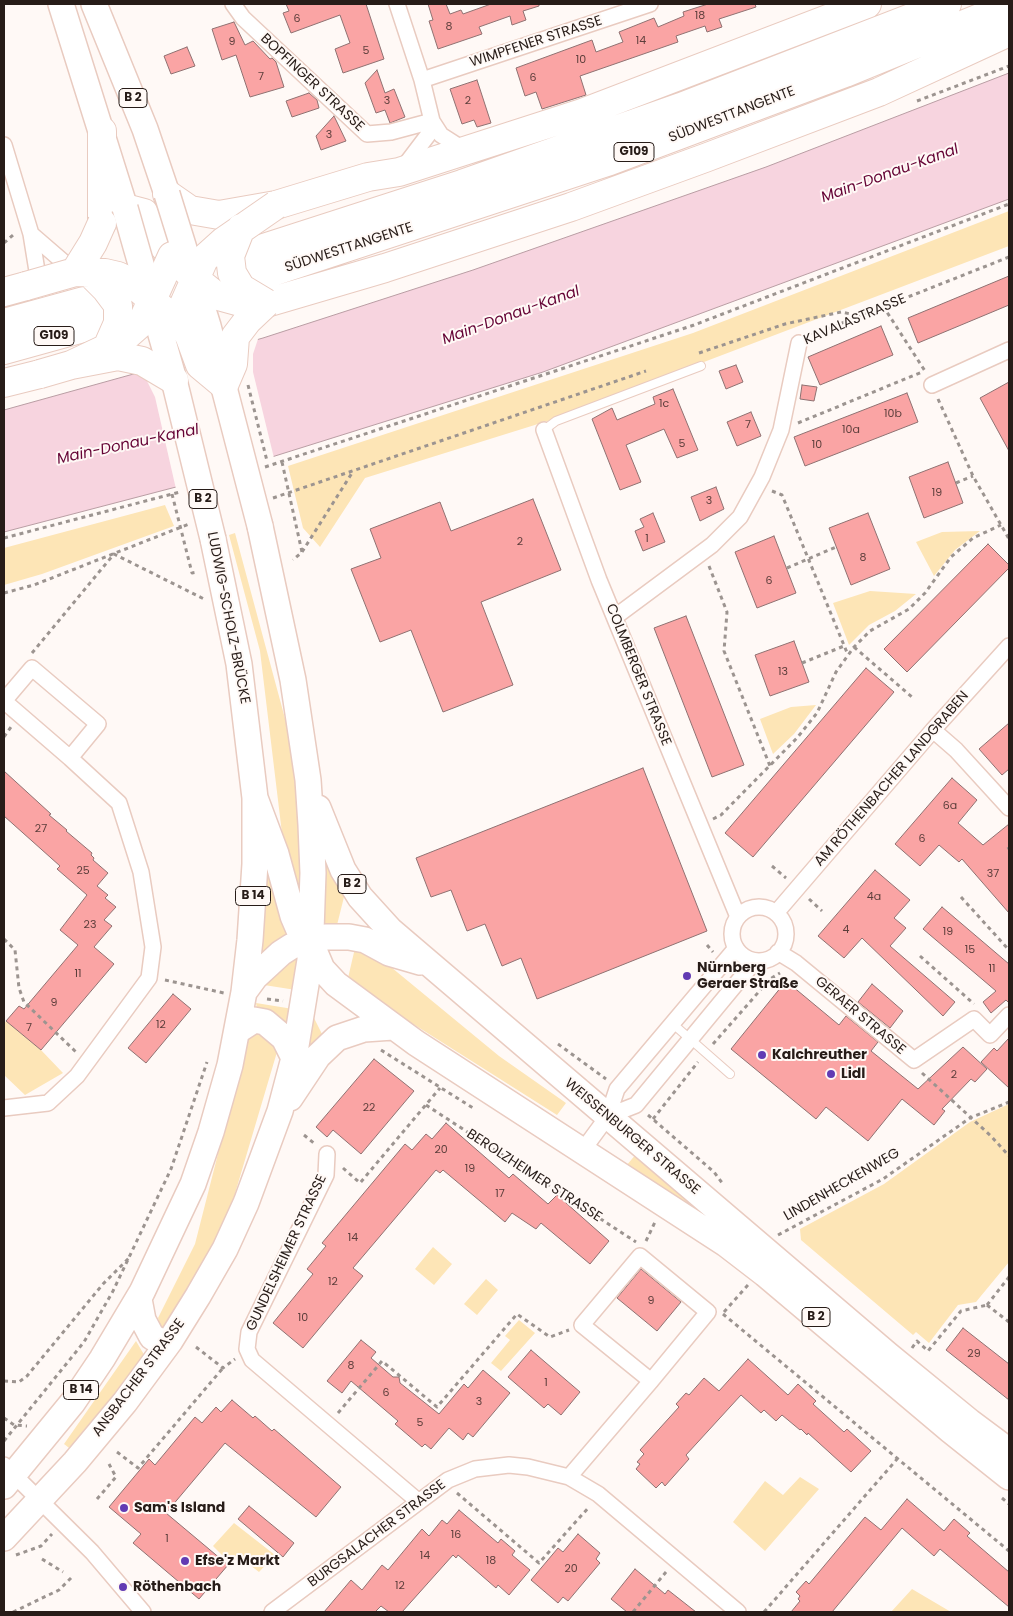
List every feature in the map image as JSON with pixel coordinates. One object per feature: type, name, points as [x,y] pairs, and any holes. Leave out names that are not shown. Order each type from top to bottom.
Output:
[{"type":"highway","points":[[167,194],[190,210],[212,214],[231,214],[276,205],[368,177],[399,172],[582,113],[867,4]]},
{"type":"highway","name":"SÜDWESTTANGENTE","points":[[246,254],[462,184],[672,110],[947,4]]},
{"type":"highway","name":"SÜDWESTTANGENTE","points":[[246,254],[494,201],[610,161],[845,73],[1009,6]]},
{"type":"highway","points":[[125,208],[144,213],[154,235],[172,256],[195,279],[215,295],[228,301],[266,303],[385,268],[571,207],[879,92],[1009,32]]},
{"type":"highway","points":[[82,272],[102,223],[102,131]]},
{"type":"highway","points":[[246,254],[276,205]]},
{"type":"highway","points":[[102,323],[125,337],[142,322],[172,256],[178,228]]},
{"type":"highway","points":[[4,383],[71,365],[118,356],[131,357],[154,367],[170,368],[177,320],[204,259],[246,254]]},
{"type":"highway","points":[[246,254],[230,256],[232,273],[241,288],[266,303]]},
{"type":"highway","points":[[82,272],[106,289],[118,306],[118,323],[102,323]]},
{"type":"highway","points":[[22,287],[82,272],[118,276],[131,282],[177,320],[189,335],[200,365],[236,383]]},
{"type":"highway","points":[[236,383],[233,364],[235,338],[248,320],[266,303]]},
{"type":"highway","name":"G109","points":[[4,323],[102,323]]},
{"type":"highway","points":[[71,365],[102,323]]},
{"type":"highway","name":"G109","points":[[4,350],[102,323]]},
{"type":"main road","name":"B 2","points":[[61,4],[125,208]]},
{"type":"main road","name":"B 2","points":[[94,4],[145,129],[195,279],[236,383],[260,526],[293,680],[308,780]]},
{"type":"main road","name":"LUDWIG-SCHOLZ-BRÜCKE","points":[[125,208],[170,368],[206,530],[239,664],[254,798]]},
{"type":"main road","name":"ANSBACHER STRASSE","points":[[7,1544],[40,1500],[125,1402],[170,1341],[229,1240],[265,1157],[294,1058],[304,1004],[311,943],[313,847],[308,780]]},
{"type":"main road","name":"WEISSENBURGER STRASSE","points":[[308,780],[335,854],[360,897],[390,930],[913,1376],[1009,1451]]},
{"type":"main road","name":"B 2","points":[[254,798],[276,854],[293,916],[299,930],[311,943]]},
{"type":"main road","name":"B 14","points":[[7,1475],[83,1387],[139,1299],[172,1233],[193,1184],[211,1132],[237,1031],[230,990],[253,901],[254,798]]},
{"type":"main road","points":[[230,990],[255,977],[292,946],[311,943],[325,937],[349,937],[365,940],[389,952],[430,965]]},
{"type":"main road","name":"WEISSENBURGER STRASSE","points":[[311,943],[322,969],[329,977],[394,1027],[700,1226],[745,1258],[1009,1477]]},
{"type":"main road","points":[[237,1031],[254,1020],[265,1022],[284,1038],[294,1058]]},
{"type":"main road","points":[[280,1111],[318,1056],[338,1038],[364,1029],[394,1027]]},
{"type":"main road","points":[[139,1299],[143,1320],[152,1337],[160,1341],[170,1341]]},
{"type":"street","name":"BOPFINGER STRASSE","points":[[233,4],[243,18],[367,134],[391,132],[432,121]]},
{"type":"street","points":[[397,4],[422,80],[432,121],[441,135],[466,151]]},
{"type":"street","name":"WIMPFENER STRASSE","points":[[422,80],[650,4]]},
{"type":"street","points":[[399,172],[410,161],[428,135],[432,121]]},
{"type":"street","points":[[4,145],[31,234],[22,287]]},
{"type":"street","points":[[31,234],[82,272]]},
{"type":"street","name":"KAVALASTRASSE","points":[[615,617],[704,552],[740,517],[758,484],[781,430],[798,343]]},
{"type":"street","points":[[932,385],[1009,350]]},
{"type":"street","name":"COLMBERGER STRASSE","points":[[544,430],[615,617],[738,917]]},
{"type":"street","name":"AM RÖTHENBACHER LANDGRABEN","points":[[776,913],[933,730],[1009,646]]},
{"type":"street","points":[[4,1108],[48,1103],[77,1076],[149,978],[153,947],[141,872],[119,803],[4,701],[32,668],[98,724],[70,758]]},
{"type":"street","points":[[933,730],[956,750],[1009,808]]},
{"type":"street","points":[[756,907],[776,913],[781,918],[786,932],[783,946],[778,952],[772,958],[755,961],[741,954],[736,948],[732,932],[738,917],[756,907]]},
{"type":"street","points":[[583,1150],[608,1116],[617,1088],[736,948]]},
{"type":"street","name":"GERAER STRASSE","points":[[778,952],[796,963],[914,1060],[974,1019]]},
{"type":"street","points":[[608,1116],[636,1105],[755,961]]},
{"type":"street","points":[[974,1019],[990,1035],[1009,1015]]},
{"type":"street","name":"GUNDELSHEIMER STRASSE","points":[[327,1154],[326,1175],[248,1332],[247,1349],[252,1360],[418,1502]]},
{"type":"street","points":[[569,1477],[650,1381],[708,1312],[640,1256],[582,1325],[650,1381]]},
{"type":"street","name":"BURGSALACHER STRASSE","points":[[272,1612],[448,1480],[475,1469],[509,1465],[542,1469],[569,1477],[598,1494],[738,1612]]},
{"type":"street","points":[[7,1475],[40,1500],[92,1552],[143,1612]]},
{"type":"lane","points":[[544,430],[556,421],[701,366]]},
{"type":"lane","points":[[672,1024],[730,1074]]},
{"type":"path","points":[[264,468],[694,325],[1009,204]]},
{"type":"path","points":[[4,243],[13,235]]},
{"type":"path","name":"KAVALASTRASSE","points":[[798,343],[883,306],[1009,258]]},
{"type":"path","points":[[883,306],[932,385],[973,476],[1009,539]]},
{"type":"path","points":[[691,356],[785,324],[841,312],[860,316]]},
{"type":"path","points":[[270,499],[653,369]]},
{"type":"path","points":[[781,430],[924,371]]},
{"type":"path","points":[[236,383],[270,474]]},
{"type":"path","points":[[282,462],[302,552]]},
{"type":"path","points":[[293,560],[302,552],[353,472]]},
{"type":"path","points":[[956,483],[973,476]]},
{"type":"path","points":[[758,484],[782,495],[848,655]]},
{"type":"path","points":[[4,538],[182,491]]},
{"type":"path","points":[[275,492],[277,501]]},
{"type":"path","points":[[172,494],[192,573],[204,571]]},
{"type":"path","points":[[700,826],[721,815],[797,738],[817,713],[836,672],[854,647],[870,631],[909,609],[925,593],[951,557],[973,538],[1000,525]]},
{"type":"path","points":[[4,593],[34,585],[181,527],[206,530]]},
{"type":"path","points":[[786,568],[836,548]]},
{"type":"path","points":[[704,552],[728,612],[724,651],[770,766]]},
{"type":"path","points":[[114,554],[211,603]]},
{"type":"path","points":[[32,668],[31,655],[114,554]]},
{"type":"path","points":[[802,663],[844,646]]},
{"type":"path","points":[[854,647],[912,697]]},
{"type":"path","points":[[961,897],[1009,950]]},
{"type":"path","points":[[4,939],[15,950],[19,988],[24,1002],[87,1062]]},
{"type":"path","points":[[920,956],[975,1005],[974,1019]]},
{"type":"path","points":[[652,1119],[770,979],[796,963]]},
{"type":"path","points":[[149,978],[230,990],[257,998],[304,1004]]},
{"type":"path","points":[[221,1002],[230,990]]},
{"type":"path","points":[[374,1049],[381,1049],[474,1108]]},
{"type":"path","points":[[4,1441],[84,1342],[132,1255],[182,1141],[209,1056]]},
{"type":"path","points":[[914,1060],[918,1069],[991,1136],[1009,1156]]},
{"type":"path","name":"GUNDELSHEIMER STRASSE","points":[[327,1154],[360,1183],[440,1088]]},
{"type":"path","name":"LINDENHECKENWEG","points":[[775,1237],[883,1179],[970,1118],[1009,1102]]},
{"type":"path","name":"BEROLZHEIMER STRASSE","points":[[426,1105],[643,1246],[657,1219]]},
{"type":"path","points":[[4,1381],[18,1382],[27,1376],[103,1284],[132,1255]]},
{"type":"path","points":[[910,1351],[917,1341],[928,1351],[961,1311],[988,1305],[1009,1277]]},
{"type":"path","points":[[723,1314],[748,1285]]},
{"type":"path","points":[[988,1305],[1009,1322]]},
{"type":"path","points":[[718,1310],[1009,1551]]},
{"type":"path","points":[[328,1425],[382,1361],[437,1407],[517,1314],[550,1337],[582,1325]]},
{"type":"path","points":[[196,1347],[223,1368]]},
{"type":"path","points":[[117,1452],[138,1468],[223,1368],[247,1349]]},
{"type":"path","points":[[4,1418],[18,1426]]},
{"type":"path","points":[[764,1612],[898,1458]]},
{"type":"path","points":[[97,1499],[116,1478],[109,1464]]},
{"type":"path","points":[[448,1480],[455,1490],[539,1563],[592,1504],[598,1494]]},
{"type":"path","points":[[7,1544],[17,1556],[41,1546],[62,1522]]},
{"type":"path","points":[[42,1559],[63,1572]]},
{"type":"path","points":[[633,1612],[676,1559]]},
{"type":"path","points":[[13,1612],[59,1590],[72,1577]]},
{"type":"shaded area","points":[[1009,211],[1009,246],[554,419],[365,478],[320,547],[303,528],[288,466],[693,333]]},
{"type":"shaded area","points":[[165,505],[174,526],[42,574],[4,585],[4,548]]},
{"type":"shaded area","points":[[980,531],[955,550],[934,576],[916,542],[942,532]]},
{"type":"shaded area","points":[[235,533],[287,726],[299,796],[303,917],[284,850],[260,651],[229,535]]},
{"type":"shaded area","points":[[870,591],[916,594],[895,611],[869,625],[849,645],[833,603]]},
{"type":"shaded area","points":[[816,705],[794,734],[773,754],[760,719],[791,707]]},
{"type":"shaded area","points":[[322,859],[327,859],[345,893],[336,929],[321,928]]},
{"type":"shaded area","points":[[271,875],[291,938],[257,964],[264,876]]},
{"type":"shaded area","points":[[355,948],[380,958],[499,1056],[566,1103],[557,1115],[380,1003],[348,978]]},
{"type":"shaded area","points":[[296,956],[300,959],[296,990],[264,985]]},
{"type":"shaded area","points":[[256,1003],[293,1009],[290,1029],[257,1009]]},
{"type":"shaded area","points":[[312,1014],[325,1040],[303,1056]]},
{"type":"shaded area","points":[[6,1021],[41,1050],[63,1073],[25,1095],[4,1075],[4,1024]]},
{"type":"shaded area","points":[[258,1033],[265,1033],[276,1046],[277,1052],[231,1207],[216,1246],[165,1328],[161,1327],[158,1318],[195,1244],[247,1040]]},
{"type":"shaded area","points":[[1009,1104],[1009,1262],[976,1302],[958,1305],[929,1343],[916,1332],[913,1335],[801,1240],[800,1229],[884,1184],[970,1122]]},
{"type":"shaded area","points":[[637,1153],[743,1243],[626,1166]]},
{"type":"shaded area","points":[[433,1247],[452,1264],[434,1285],[415,1269]]},
{"type":"shaded area","points":[[486,1279],[498,1290],[477,1315],[464,1304]]},
{"type":"shaded area","points":[[519,1320],[535,1333],[501,1371],[491,1363],[510,1340],[505,1336]]},
{"type":"shaded area","points":[[136,1341],[146,1358],[73,1451],[64,1444]]},
{"type":"shaded area","points":[[800,1477],[819,1489],[765,1551],[733,1522],[765,1481],[783,1495]]},
{"type":"shaded area","points":[[234,1523],[275,1555],[259,1572],[238,1556],[225,1558],[213,1546]]},
{"type":"shaded area","points":[[912,1589],[951,1612],[891,1612]]},
{"type":"water","name":"Main-Donau-Kanal","points":[[1009,73],[1009,199],[543,372],[176,487],[4,532],[4,410],[263,338],[473,270],[766,167]]},
{"type":"pier","points":[[259,336],[253,354],[253,372],[274,458],[176,489],[155,397],[147,381],[135,372]]},
{"type":"building","points":[[286,4],[366,4],[384,59],[343,73],[335,49],[350,43],[340,15],[291,33],[283,13],[289,11]]},
{"type":"building","points":[[428,4],[446,4],[450,14],[461,10],[463,14],[491,4],[539,4],[539,6],[523,11],[526,20],[512,25],[510,16],[479,27],[482,34],[438,49],[429,21],[433,20]]},
{"type":"building","points":[[708,4],[755,4],[756,7],[719,19],[722,27],[707,32],[705,26],[676,36],[678,42],[580,76],[586,95],[542,109],[536,92],[525,96],[516,68],[592,40],[596,52],[623,42],[619,32],[654,18],[658,27],[684,16],[683,12]]},
{"type":"building","points":[[234,22],[245,45],[253,41],[270,59],[272,58],[276,62],[284,87],[250,97],[236,55],[222,60],[212,29]]},
{"type":"building","points":[[187,47],[195,66],[171,74],[164,56]]},
{"type":"building","points":[[377,70],[385,93],[394,89],[405,117],[390,123],[385,110],[376,113],[365,83]]},
{"type":"building","points":[[477,80],[491,123],[477,127],[474,120],[462,124],[450,89]]},
{"type":"building","points":[[309,93],[317,100],[319,108],[292,117],[286,101]]},
{"type":"building","points":[[334,116],[346,141],[321,150],[316,136]]},
{"type":"building","points":[[1009,276],[1009,305],[918,343],[908,318]]},
{"type":"building","points":[[881,326],[893,355],[820,385],[808,357]]},
{"type":"building","points":[[736,365],[743,382],[726,389],[719,371]]},
{"type":"building","points":[[1009,382],[1009,451],[980,398]]},
{"type":"building","points":[[802,385],[817,387],[814,401],[800,399]]},
{"type":"building","points":[[673,389],[698,450],[677,458],[664,429],[626,445],[641,482],[620,490],[592,419],[612,408],[617,420],[655,404],[653,397]]},
{"type":"building","points":[[907,393],[918,422],[805,466],[794,437]]},
{"type":"building","points":[[751,412],[761,436],[737,446],[727,422]]},
{"type":"building","points":[[948,462],[963,503],[924,518],[909,477]]},
{"type":"building","points":[[716,487],[724,509],[700,521],[691,497]]},
{"type":"building","points":[[533,499],[561,570],[481,602],[513,685],[443,712],[411,630],[380,642],[351,569],[381,558],[370,529],[440,502],[451,531]]},
{"type":"building","points":[[653,513],[665,542],[643,551],[635,531],[644,527],[640,519]]},
{"type":"building","points":[[868,513],[890,569],[851,585],[829,528]]},
{"type":"building","points":[[774,536],[796,593],[757,608],[735,552]]},
{"type":"building","points":[[988,544],[1009,565],[1009,568],[907,672],[884,649]]},
{"type":"building","points":[[686,616],[744,765],[712,777],[654,628]]},
{"type":"building","points":[[794,641],[809,682],[770,696],[755,655]]},
{"type":"building","points":[[866,668],[894,692],[753,857],[725,833]]},
{"type":"building","points":[[1009,723],[1009,769],[1002,775],[979,749]]},
{"type":"building","points":[[643,768],[707,931],[537,999],[521,958],[502,966],[485,924],[467,931],[451,890],[431,897],[416,858]]},
{"type":"building","points":[[4,771],[51,814],[49,815],[66,831],[92,853],[93,860],[108,873],[97,886],[108,895],[105,898],[116,907],[104,920],[112,926],[94,947],[114,964],[41,1050],[6,1021],[19,1006],[24,1009],[78,945],[60,930],[87,895],[57,869],[60,866],[4,816]]},
{"type":"building","points":[[952,778],[977,800],[958,823],[983,845],[1009,824],[1009,913],[962,859],[959,862],[939,845],[920,866],[895,844]]},
{"type":"building","points":[[875,870],[910,900],[894,918],[906,928],[890,946],[955,1002],[943,1016],[862,938],[844,958],[818,936]]},
{"type":"building","points":[[942,907],[1009,964],[1009,1003],[1006,1000],[991,1013],[983,1002],[996,991],[923,929]]},
{"type":"building","name":"Lidl","points":[[786,981],[839,1025],[846,1016],[878,1042],[871,1051],[918,1089],[963,1047],[987,1069],[975,1082],[971,1079],[942,1109],[945,1111],[934,1125],[902,1099],[868,1141],[826,1107],[816,1119],[731,1049]]},
{"type":"building","points":[[872,984],[903,1011],[890,1028],[858,1002]]},
{"type":"building","points":[[173,994],[191,1009],[146,1063],[128,1048]]},
{"type":"building","points":[[1009,1038],[1009,1088],[981,1062],[994,1048],[997,1051]]},
{"type":"building","points":[[374,1059],[414,1091],[361,1154],[333,1130],[327,1137],[316,1127]]},
{"type":"building","points":[[446,1123],[509,1178],[513,1174],[548,1204],[557,1195],[609,1241],[590,1264],[541,1223],[536,1229],[512,1213],[505,1222],[443,1170],[440,1173],[436,1170],[353,1268],[363,1276],[303,1348],[273,1323],[313,1274],[307,1269],[326,1246],[322,1243],[405,1144],[412,1150],[426,1134],[432,1139]]},
{"type":"building","points":[[641,1269],[681,1302],[657,1331],[617,1298]]},
{"type":"building","points":[[963,1328],[1009,1364],[1009,1400],[946,1350]]},
{"type":"building","points":[[361,1340],[376,1352],[371,1358],[393,1377],[399,1377],[400,1383],[439,1414],[464,1384],[468,1388],[483,1370],[510,1393],[473,1437],[468,1433],[463,1440],[449,1428],[431,1449],[425,1444],[422,1447],[395,1424],[398,1421],[351,1381],[342,1393],[327,1381]]},
{"type":"building","points":[[531,1350],[580,1392],[561,1415],[548,1404],[544,1408],[508,1377]]},
{"type":"building","points":[[748,1359],[788,1395],[798,1384],[816,1401],[813,1404],[844,1432],[847,1429],[871,1451],[851,1472],[808,1433],[807,1435],[782,1415],[776,1421],[764,1410],[761,1413],[741,1395],[686,1455],[689,1459],[665,1486],[662,1482],[656,1488],[636,1469],[640,1464],[637,1462],[644,1454],[640,1450],[679,1407],[676,1404],[686,1393],[689,1395],[704,1378],[719,1391]]},
{"type":"building","points":[[232,1400],[253,1418],[255,1416],[272,1431],[274,1429],[341,1487],[316,1517],[225,1443],[166,1513],[228,1565],[199,1599],[133,1543],[141,1534],[109,1507],[149,1459],[155,1465],[195,1417],[202,1423],[216,1407],[221,1412]]},
{"type":"building","points":[[907,1499],[944,1531],[954,1519],[970,1533],[967,1536],[1009,1572],[1009,1607],[940,1549],[934,1556],[902,1528],[832,1612],[791,1612],[800,1601],[798,1599],[800,1596],[796,1592],[806,1581],[809,1584],[865,1517],[881,1530]]},
{"type":"building","points":[[249,1506],[294,1543],[283,1557],[238,1519]]},
{"type":"building","points":[[459,1510],[498,1543],[501,1539],[515,1551],[512,1555],[530,1570],[509,1595],[498,1585],[496,1588],[458,1555],[456,1558],[453,1555],[402,1612],[389,1612],[381,1606],[375,1612],[324,1612],[351,1580],[362,1590],[382,1565],[388,1570],[422,1529],[429,1536],[442,1520],[447,1524]]},
{"type":"building","points":[[578,1534],[600,1553],[596,1559],[600,1563],[568,1601],[563,1597],[558,1603],[531,1580],[558,1548],[563,1552]]},
{"type":"building","points":[[635,1569],[665,1594],[668,1590],[696,1612],[627,1612],[611,1599]]},
{"type":"place","name":"Nürnberg Geraer Straße","points":[[687,976]]},
{"type":"place","name":"Kalchreuther","points":[[762,1055]]},
{"type":"place","name":"Lidl","points":[[831,1074]]},
{"type":"place","name":"Sam's Island","points":[[124,1508]]},
{"type":"place","name":"Efse'z Markt","points":[[185,1561]]},
{"type":"place","name":"Röthenbach","points":[[123,1587]]}]
